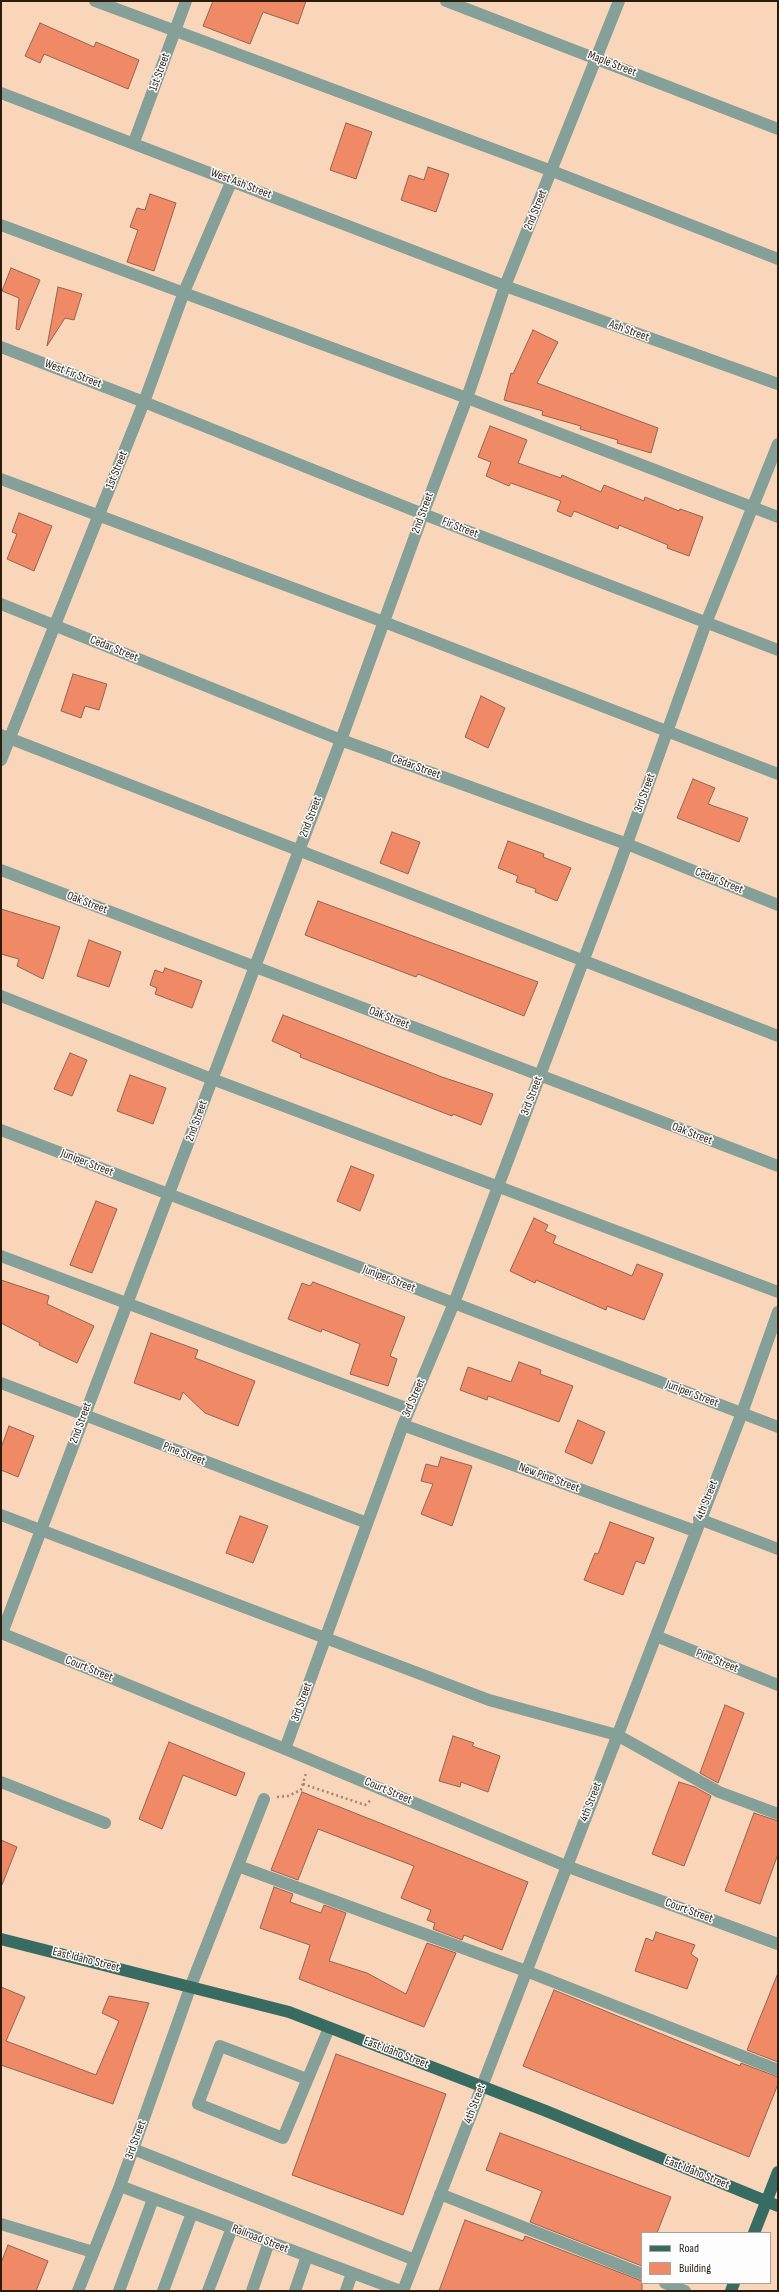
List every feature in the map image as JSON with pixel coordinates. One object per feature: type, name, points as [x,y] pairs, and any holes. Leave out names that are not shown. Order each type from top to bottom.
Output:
[{"type":"main road","name":"East Idaho Street","points":[[1,1939],[289,2012],[482,2086],[772,2204]]},
{"type":"main road","points":[[755,2232],[772,2204],[778,2172]]},
{"type":"street","points":[[95,1],[552,171],[778,259]]},
{"type":"street","name":"1st Street","points":[[134,142],[186,1]]},
{"type":"street","name":"Maple Street","points":[[446,1],[778,129]]},
{"type":"street","name":"2nd Street","points":[[2,1633],[42,1531],[83,1415],[169,1195],[341,740],[467,398],[505,286],[619,1]]},
{"type":"street","name":"West Ash Street","points":[[1,93],[134,142],[480,276]]},
{"type":"street","name":"1st Street","points":[[1,760],[5,736],[54,626],[144,402],[184,292],[232,180]]},
{"type":"street","points":[[1,225],[467,398],[778,517]]},
{"type":"street","name":"Ash Street","points":[[480,276],[778,384]]},
{"type":"street","name":"West Fir Street","points":[[1,347],[144,402]]},
{"type":"street","name":"Fir Street","points":[[144,402],[423,514],[778,650]]},
{"type":"street","name":"3rd Street","points":[[285,1748],[409,1409],[454,1303],[627,844],[706,623],[751,507],[778,444]]},
{"type":"street","points":[[1,479],[384,622],[778,774]]},
{"type":"street","name":"Cedar Street","points":[[1,604],[341,740],[627,844],[778,904]]},
{"type":"street","points":[[5,736],[778,1036]]},
{"type":"street","name":"Oak Street","points":[[1,870],[778,1166]]},
{"type":"street","points":[[1,996],[212,1079],[778,1292]]},
{"type":"street","name":"Juniper Street","points":[[1,1130],[778,1427]]},
{"type":"street","points":[[1,1256],[409,1409]]},
{"type":"street","name":"4th Street","points":[[402,2291],[656,1636],[697,1525],[742,1413],[778,1312]]},
{"type":"street","name":"Pine Street","points":[[1,1384],[367,1524]]},
{"type":"street","name":"New Pine Street","points":[[403,1425],[697,1525],[778,1549]]},
{"type":"street","points":[[1,1515],[489,1700],[617,1735],[719,1792],[778,1814]]},
{"type":"street","name":"Court Street","points":[[2,1633],[285,1748],[566,1866],[778,1944]]},
{"type":"street","name":"Pine Street","points":[[656,1636],[778,1685]]},
{"type":"street","points":[[1,1782],[105,1823]]},
{"type":"street","name":"3rd Street","points":[[78,2291],[120,2186],[190,1988],[264,1799]]},
{"type":"street","points":[[238,1866],[526,1971],[778,2070]]},
{"type":"street","points":[[307,2079],[220,2046],[198,2104],[283,2138],[329,2028]]},
{"type":"street","points":[[133,2149],[415,2260]]},
{"type":"street","name":"Railroad Street","points":[[120,2186],[402,2291]]},
{"type":"street","points":[[440,2194],[641,2274]]},
{"type":"street","points":[[119,2291],[153,2199]]},
{"type":"street","points":[[163,2291],[192,2213]]},
{"type":"street","points":[[1,2224],[93,2252]]},
{"type":"street","points":[[208,2291],[232,2228]]},
{"type":"street","points":[[252,2291],[269,2242]]},
{"type":"street","points":[[295,2291],[307,2256]]},
{"type":"street","points":[[346,2291],[352,2273]]},
{"type":"street","points":[[668,2284],[685,2291]]},
{"type":"path","points":[[264,1799],[288,1796],[302,1790],[303,1784],[365,1805],[384,1790]]},
{"type":"building","points":[[213,1],[306,1],[298,24],[263,12],[250,44],[203,26]]},
{"type":"building","points":[[40,23],[94,47],[96,42],[139,60],[128,89],[44,54],[40,63],[25,56]]},
{"type":"building","points":[[346,123],[372,132],[356,179],[330,170]]},
{"type":"building","points":[[428,167],[449,174],[436,212],[401,200],[409,175],[424,180]]},
{"type":"building","points":[[150,194],[176,203],[154,271],[127,262],[138,230],[130,227],[137,208],[145,210]]},
{"type":"building","points":[[11,268],[40,280],[19,330],[16,329],[19,298],[2,291]]},
{"type":"building","points":[[58,287],[82,294],[74,320],[65,318],[47,346]]},
{"type":"building","points":[[533,330],[558,342],[537,383],[658,428],[651,453],[617,443],[618,440],[580,429],[581,426],[542,415],[543,411],[504,400],[511,373],[513,374]]},
{"type":"building","points":[[490,426],[527,440],[518,463],[561,478],[562,475],[601,492],[604,485],[644,501],[645,497],[679,511],[680,509],[703,517],[689,556],[667,548],[668,545],[619,525],[618,529],[574,511],[571,517],[557,511],[561,501],[511,483],[509,486],[486,476],[491,462],[478,457]]},
{"type":"building","points":[[19,513],[52,526],[34,571],[7,559],[17,534],[12,532]]},
{"type":"building","points":[[73,674],[107,684],[99,710],[85,706],[81,718],[61,711]]},
{"type":"building","points":[[481,696],[505,708],[488,748],[465,737]]},
{"type":"building","points":[[693,779],[715,788],[708,804],[748,818],[739,842],[677,818]]},
{"type":"building","points":[[392,832],[420,842],[408,874],[380,863]]},
{"type":"building","points":[[508,841],[544,854],[543,857],[571,868],[557,901],[535,892],[536,889],[516,882],[518,876],[498,868]]},
{"type":"building","points":[[318,901],[538,982],[524,1016],[418,974],[416,977],[305,935]]},
{"type":"building","points":[[1,909],[60,927],[43,979],[17,966],[19,959],[1,954]]},
{"type":"building","points":[[89,940],[121,952],[109,987],[77,976]]},
{"type":"building","points":[[165,968],[202,981],[192,1008],[155,994],[157,988],[150,985],[155,970],[163,973]]},
{"type":"building","points":[[283,1015],[442,1077],[493,1094],[481,1125],[453,1114],[452,1116],[300,1057],[301,1054],[272,1041]]},
{"type":"building","points":[[70,1053],[87,1060],[72,1096],[54,1089]]},
{"type":"building","points":[[130,1075],[166,1088],[153,1124],[117,1111]]},
{"type":"building","points":[[351,1166],[374,1175],[360,1211],[337,1201]]},
{"type":"building","points":[[96,1201],[117,1209],[92,1273],[70,1265]]},
{"type":"building","points":[[534,1218],[548,1225],[545,1231],[556,1236],[553,1243],[632,1276],[637,1264],[663,1274],[644,1320],[607,1306],[606,1310],[536,1280],[535,1283],[510,1271]]},
{"type":"building","points":[[1,1280],[49,1296],[47,1304],[94,1326],[77,1363],[39,1345],[40,1343],[1,1323]]},
{"type":"building","points":[[313,1282],[405,1317],[390,1356],[397,1359],[388,1386],[350,1374],[360,1344],[322,1329],[321,1332],[288,1319],[302,1283],[310,1286]]},
{"type":"building","points":[[151,1333],[198,1350],[195,1358],[255,1381],[238,1426],[205,1413],[183,1392],[180,1400],[134,1383]]},
{"type":"building","points":[[519,1362],[541,1370],[540,1374],[573,1386],[559,1422],[488,1396],[487,1400],[460,1390],[468,1367],[511,1382]]},
{"type":"building","points":[[578,1420],[605,1432],[592,1464],[565,1452]]},
{"type":"building","points":[[9,1426],[34,1436],[18,1477],[1,1470],[1,1448]]},
{"type":"building","points":[[441,1457],[472,1466],[452,1526],[421,1514],[433,1484],[421,1481],[426,1464],[438,1467]]},
{"type":"building","points":[[240,1516],[268,1526],[253,1563],[226,1553]]},
{"type":"building","points":[[610,1522],[654,1538],[644,1564],[636,1561],[623,1595],[584,1580],[595,1553],[598,1554]]},
{"type":"building","points":[[725,1705],[744,1713],[718,1783],[700,1773]]},
{"type":"building","points":[[453,1736],[474,1743],[472,1746],[500,1756],[488,1792],[461,1782],[460,1787],[439,1781]]},
{"type":"building","points":[[169,1742],[245,1773],[236,1796],[183,1775],[162,1829],[139,1819]]},
{"type":"building","points":[[679,1782],[695,1787],[711,1796],[684,1866],[652,1854]]},
{"type":"building","points":[[302,1792],[528,1882],[502,1950],[464,1935],[462,1940],[433,1929],[435,1923],[427,1920],[431,1910],[401,1898],[414,1866],[318,1829],[298,1880],[271,1870]]},
{"type":"building","points":[[754,1813],[778,1821],[778,1854],[760,1904],[725,1891]]},
{"type":"building","points":[[1,1840],[17,1847],[2,1885],[1,1885]]},
{"type":"building","points":[[274,1887],[293,1894],[290,1902],[321,1913],[324,1905],[346,1913],[329,1961],[367,1973],[406,1994],[427,1943],[456,1953],[424,2027],[299,1979],[310,1945],[260,1928]]},
{"type":"building","points":[[656,1932],[695,1945],[691,1954],[698,1959],[687,1989],[635,1971],[646,1938],[653,1941]]},
{"type":"building","points":[[778,1973],[778,2062],[747,2050]]},
{"type":"building","points":[[1,1987],[25,1997],[6,2041],[96,2075],[119,2021],[102,2013],[109,1996],[149,2003],[113,2104],[1,2065]]},
{"type":"building","points":[[554,1990],[740,2066],[741,2063],[778,2077],[778,2084],[749,2157],[523,2066]]},
{"type":"building","points":[[336,2054],[446,2094],[403,2215],[292,2175]]},
{"type":"building","points":[[500,2133],[671,2197],[657,2232],[641,2232],[641,2266],[530,2222],[542,2191],[486,2170]]},
{"type":"building","points":[[465,2220],[523,2241],[525,2236],[641,2281],[642,2284],[642,2291],[439,2291]]},
{"type":"building","points":[[8,2245],[48,2261],[36,2291],[1,2291],[1,2263]]}]
